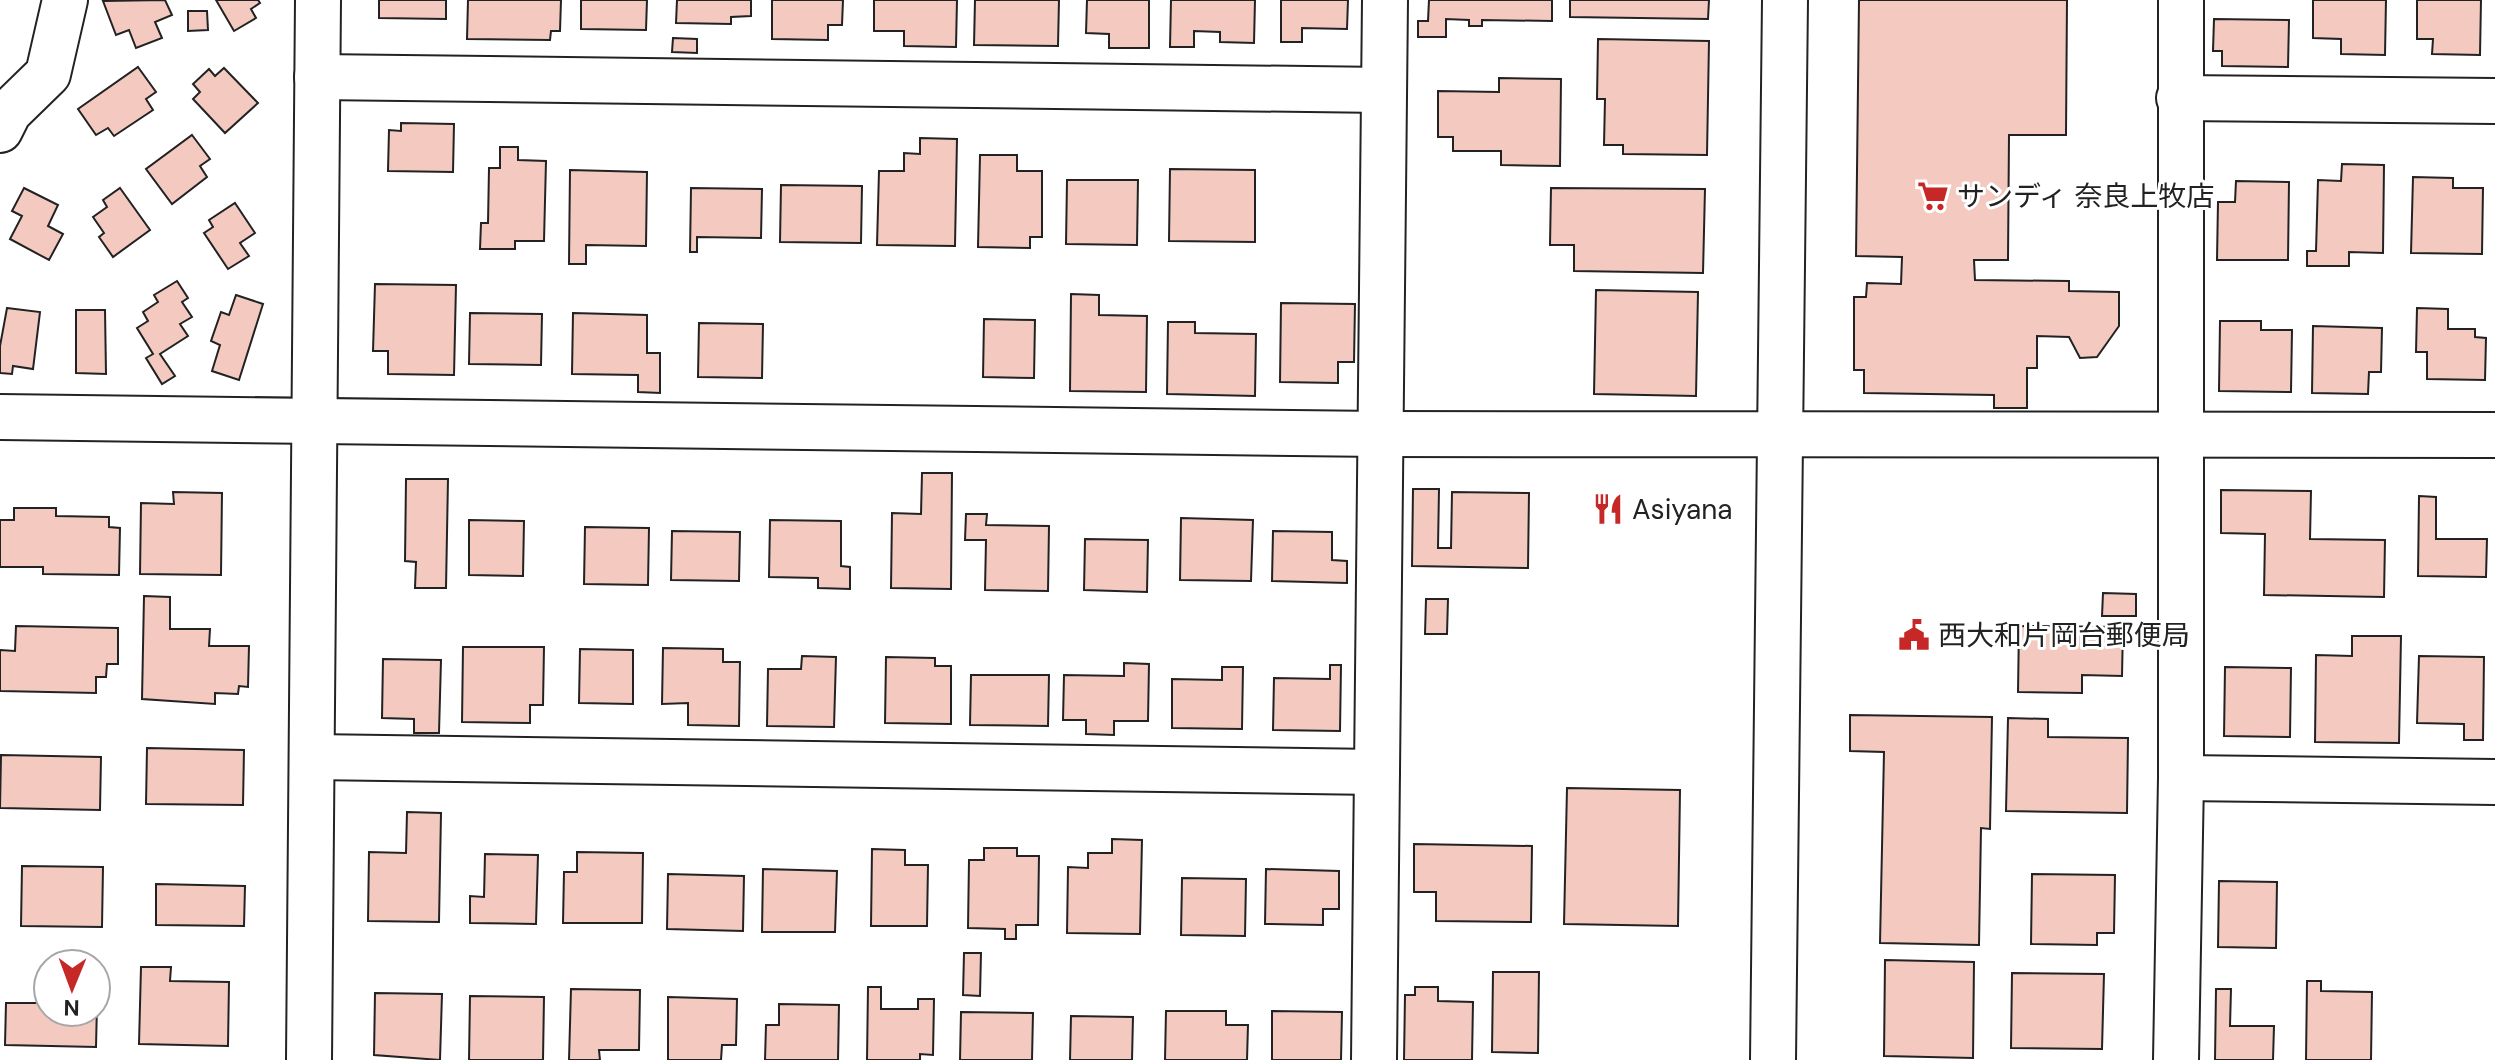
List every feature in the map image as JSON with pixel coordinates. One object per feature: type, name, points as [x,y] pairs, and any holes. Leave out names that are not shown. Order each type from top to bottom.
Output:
[{"type":"street","points":[[0,130],[9,112],[48,74],[65,0]]},
{"type":"street","points":[[309,1060],[312,418],[318,0]]},
{"type":"street","points":[[1374,1060],[1385,0]]},
{"type":"street","points":[[1773,1060],[1785,0]]},
{"type":"street","points":[[2176,1060],[2181,778],[2181,0]]},
{"type":"street","points":[[317,77],[1384,90]]},
{"type":"street","points":[[2179,98],[2495,101]]},
{"type":"street","points":[[0,417],[312,418],[1381,434],[2180,432],[2495,435]]},
{"type":"street","points":[[312,757],[1377,772]]},
{"type":"street","points":[[2181,778],[2495,782]]},
{"type":"building","points":[[165,0],[172,15],[155,22],[162,38],[136,48],[129,30],[116,35],[103,1]]},
{"type":"building","points":[[216,0],[258,0],[260,3],[251,9],[256,18],[234,31]]},
{"type":"building","points":[[379,0],[446,0],[446,19],[379,18]]},
{"type":"building","points":[[468,0],[561,0],[560,31],[551,31],[550,40],[467,39]]},
{"type":"building","points":[[581,0],[647,0],[646,30],[581,29]]},
{"type":"building","points":[[677,0],[751,0],[751,16],[731,17],[731,24],[676,23]]},
{"type":"building","points":[[772,0],[843,0],[842,25],[828,25],[828,40],[772,39]]},
{"type":"building","points":[[874,0],[957,0],[956,47],[904,46],[904,31],[874,31]]},
{"type":"building","points":[[975,0],[1059,0],[1058,46],[974,45]]},
{"type":"building","points":[[1087,0],[1149,0],[1149,48],[1109,48],[1109,34],[1086,33]]},
{"type":"building","points":[[1171,0],[1255,0],[1254,43],[1220,42],[1220,32],[1194,31],[1194,47],[1170,47]]},
{"type":"building","points":[[1281,0],[1348,0],[1347,29],[1302,28],[1302,42],[1281,42]]},
{"type":"building","points":[[1429,0],[1552,0],[1552,21],[1482,20],[1482,26],[1469,26],[1469,20],[1446,19],[1446,37],[1418,37],[1418,21],[1428,21]]},
{"type":"building","points":[[1570,0],[1709,0],[1708,19],[1570,17]]},
{"type":"building","name":"サンディ 奈良上牧店","points":[[1859,0],[2067,0],[2066,135],[2009,135],[2008,260],[1974,260],[1975,280],[2069,281],[2069,291],[2119,292],[2119,326],[2097,357],[2080,358],[2069,337],[2037,336],[2037,368],[2027,368],[2027,408],[1994,408],[1994,395],[1864,393],[1864,370],[1854,370],[1854,297],[1866,297],[1867,283],[1901,284],[1902,257],[1856,256]]},
{"type":"building","points":[[2313,0],[2386,0],[2385,55],[2341,54],[2341,39],[2313,38]]},
{"type":"building","points":[[2417,0],[2481,0],[2480,55],[2432,54],[2433,39],[2417,39]]},
{"type":"building","points":[[188,11],[207,11],[208,30],[188,31]]},
{"type":"building","points":[[2214,19],[2289,20],[2288,67],[2222,66],[2222,51],[2213,51]]},
{"type":"building","points":[[673,38],[697,39],[697,53],[672,52]]},
{"type":"building","points":[[1598,39],[1709,41],[1707,155],[1623,154],[1623,145],[1604,145],[1605,99],[1597,99]]},
{"type":"building","points":[[138,67],[156,92],[146,99],[153,110],[114,136],[108,128],[96,135],[78,109]]},
{"type":"building","points":[[224,68],[258,103],[225,133],[193,99],[200,92],[193,84],[209,69],[215,76]]},
{"type":"building","points":[[1499,78],[1561,79],[1560,166],[1501,165],[1501,151],[1453,151],[1453,137],[1438,137],[1438,91],[1499,92]]},
{"type":"building","points":[[401,123],[454,124],[453,172],[388,171],[389,130],[401,131]]},
{"type":"building","points":[[192,135],[210,159],[200,166],[207,177],[172,204],[146,169]]},
{"type":"building","points":[[920,138],[957,139],[955,246],[877,245],[879,171],[904,171],[904,153],[920,154]]},
{"type":"building","points":[[500,147],[518,147],[518,160],[546,161],[544,241],[515,241],[515,249],[480,249],[481,223],[488,223],[489,168],[500,168]]},
{"type":"building","points":[[980,155],[1017,155],[1017,171],[1042,171],[1042,237],[1030,237],[1030,248],[978,247]]},
{"type":"building","points":[[2342,164],[2384,165],[2383,253],[2349,252],[2349,266],[2307,266],[2307,251],[2316,251],[2318,180],[2341,181]]},
{"type":"building","points":[[1170,169],[1255,170],[1255,242],[1169,241]]},
{"type":"building","points":[[570,170],[647,172],[646,246],[586,245],[586,264],[569,264]]},
{"type":"building","points":[[2413,177],[2453,178],[2453,188],[2483,188],[2482,254],[2411,253]]},
{"type":"building","points":[[1067,180],[1138,180],[1137,245],[1066,244]]},
{"type":"building","points":[[2236,181],[2289,182],[2288,260],[2217,260],[2218,202],[2235,202]]},
{"type":"building","points":[[781,185],[862,186],[861,243],[780,242]]},
{"type":"building","points":[[24,188],[58,205],[48,226],[63,234],[49,260],[10,239],[22,216],[12,211]]},
{"type":"building","points":[[120,188],[150,230],[113,257],[99,237],[104,233],[93,217],[107,207],[103,200]]},
{"type":"building","points":[[691,188],[762,189],[761,238],[697,237],[697,252],[690,252]]},
{"type":"building","points":[[1551,188],[1705,189],[1703,273],[1574,271],[1574,245],[1550,245]]},
{"type":"building","points":[[235,203],[255,233],[240,243],[249,256],[228,269],[204,233],[213,227],[209,220]]},
{"type":"building","points":[[177,281],[188,298],[182,302],[192,317],[180,324],[188,336],[160,354],[175,376],[162,384],[146,358],[153,354],[137,328],[148,321],[143,312],[158,302],[154,295]]},
{"type":"building","points":[[375,284],[456,285],[454,375],[388,374],[388,351],[373,351]]},
{"type":"building","points":[[1596,290],[1698,292],[1696,396],[1594,394]]},
{"type":"building","points":[[1071,294],[1099,295],[1099,315],[1147,316],[1146,392],[1070,391]]},
{"type":"building","points":[[236,295],[263,304],[239,380],[212,371],[220,345],[211,341],[221,312],[229,315]]},
{"type":"building","points":[[1281,303],[1355,304],[1354,362],[1338,362],[1338,383],[1280,382]]},
{"type":"building","points":[[7,308],[40,312],[33,369],[13,366],[12,374],[0,373],[0,346]]},
{"type":"building","points":[[2417,308],[2448,309],[2448,329],[2475,329],[2475,337],[2486,338],[2485,380],[2427,379],[2427,352],[2416,352]]},
{"type":"building","points":[[76,310],[105,310],[106,374],[76,373]]},
{"type":"building","points":[[470,313],[542,314],[541,365],[469,364]]},
{"type":"building","points":[[573,313],[647,315],[647,353],[660,353],[660,393],[638,392],[638,375],[572,374]]},
{"type":"building","points":[[984,319],[1035,320],[1034,378],[983,377]]},
{"type":"building","points":[[2220,321],[2261,321],[2261,330],[2292,330],[2291,392],[2219,391]]},
{"type":"building","points":[[1168,322],[1195,322],[1195,333],[1256,334],[1255,396],[1167,394]]},
{"type":"building","points":[[699,323],[763,324],[762,378],[698,377]]},
{"type":"building","points":[[2313,326],[2382,328],[2381,372],[2369,372],[2368,394],[2312,393]]},
{"type":"building","points":[[922,473],[952,473],[951,589],[891,588],[892,513],[921,514]]},
{"type":"building","points":[[406,479],[448,479],[446,588],[415,588],[416,562],[405,561]]},
{"type":"building","points":[[1413,489],[1439,489],[1438,548],[1451,548],[1452,492],[1529,493],[1528,568],[1412,566]]},
{"type":"building","points":[[2221,490],[2311,491],[2310,539],[2385,540],[2384,597],[2264,595],[2265,534],[2221,533]]},
{"type":"building","points":[[173,492],[222,493],[221,575],[140,574],[141,503],[174,504]]},
{"type":"building","points":[[2419,496],[2436,497],[2436,539],[2487,539],[2486,577],[2418,576]]},
{"type":"building","points":[[14,508],[56,508],[56,516],[109,517],[109,527],[120,528],[119,575],[43,574],[43,567],[0,567],[0,520],[14,520]]},
{"type":"building","points":[[966,514],[987,514],[986,525],[1049,526],[1048,591],[985,590],[986,540],[965,540]]},
{"type":"building","points":[[1181,518],[1253,520],[1251,581],[1180,580]]},
{"type":"building","points":[[469,520],[524,521],[523,576],[469,575]]},
{"type":"building","points":[[770,520],[841,521],[841,566],[850,567],[850,589],[818,588],[818,578],[769,577]]},
{"type":"building","points":[[585,527],[649,528],[648,585],[584,584]]},
{"type":"building","points":[[672,531],[740,532],[739,581],[671,580]]},
{"type":"building","points":[[1273,531],[1332,532],[1332,560],[1347,561],[1347,583],[1272,581]]},
{"type":"building","points":[[1085,539],[1148,540],[1147,592],[1084,590]]},
{"type":"building","points":[[2103,593],[2136,594],[2136,616],[2102,616]]},
{"type":"building","points":[[144,596],[170,597],[170,629],[210,629],[209,646],[249,646],[248,687],[239,686],[238,694],[215,693],[215,704],[142,699]]},
{"type":"building","points":[[1426,599],[1448,599],[1447,634],[1425,634]]},
{"type":"building","points":[[16,626],[118,628],[118,664],[107,664],[106,677],[96,677],[96,693],[0,691],[0,650],[15,651]]},
{"type":"building","points":[[2019,626],[2123,627],[2122,676],[2082,675],[2082,693],[2018,692]]},
{"type":"building","points":[[2352,636],[2401,636],[2399,743],[2315,742],[2316,655],[2352,656]]},
{"type":"building","points":[[463,647],[544,647],[543,705],[530,705],[530,723],[462,722]]},
{"type":"building","points":[[663,648],[723,649],[723,662],[740,662],[739,726],[688,725],[688,703],[662,704]]},
{"type":"building","points":[[580,649],[633,650],[633,704],[579,703]]},
{"type":"building","points":[[802,656],[836,657],[834,727],[767,726],[768,669],[801,669]]},
{"type":"building","points":[[2419,656],[2484,657],[2483,740],[2464,740],[2464,724],[2417,723]]},
{"type":"building","points":[[886,657],[935,658],[935,666],[951,666],[951,724],[885,723]]},
{"type":"building","points":[[383,659],[441,660],[439,733],[414,733],[414,719],[382,718]]},
{"type":"building","points":[[1124,663],[1149,664],[1148,721],[1114,721],[1114,735],[1086,734],[1086,720],[1063,720],[1064,675],[1124,676]]},
{"type":"building","points":[[1330,665],[1341,665],[1340,731],[1273,730],[1274,678],[1330,679]]},
{"type":"building","points":[[1222,667],[1243,667],[1242,729],[1172,728],[1172,679],[1222,680]]},
{"type":"building","points":[[2225,667],[2291,668],[2290,737],[2224,736]]},
{"type":"building","points":[[971,675],[1049,675],[1048,726],[970,725]]},
{"type":"building","points":[[1850,715],[1992,717],[1990,829],[1981,828],[1979,945],[1880,943],[1884,752],[1850,751]]},
{"type":"building","points":[[2008,718],[2048,719],[2048,737],[2128,738],[2127,813],[2006,811]]},
{"type":"building","points":[[147,748],[244,750],[243,805],[146,804]]},
{"type":"building","points":[[1,755],[101,757],[100,810],[0,808]]},
{"type":"building","points":[[1567,788],[1680,790],[1678,926],[1564,924]]},
{"type":"building","points":[[407,812],[441,813],[439,922],[368,921],[369,852],[406,853]]},
{"type":"building","points":[[1112,839],[1142,840],[1140,934],[1067,933],[1068,867],[1088,868],[1088,853],[1112,853]]},
{"type":"building","points":[[1414,844],[1532,846],[1531,922],[1436,921],[1436,892],[1414,892]]},
{"type":"building","points":[[984,848],[1017,848],[1017,856],[1039,856],[1038,925],[1016,925],[1016,939],[1005,939],[1005,929],[968,928],[969,860],[984,860]]},
{"type":"building","points":[[872,849],[905,850],[905,865],[928,865],[927,926],[871,926]]},
{"type":"building","points":[[577,852],[643,853],[642,923],[563,923],[564,872],[577,872]]},
{"type":"building","points":[[485,854],[538,855],[536,924],[470,923],[470,896],[484,897]]},
{"type":"building","points":[[22,866],[103,867],[102,927],[21,926]]},
{"type":"building","points":[[763,869],[837,871],[835,932],[762,932]]},
{"type":"building","points":[[1266,869],[1339,871],[1339,909],[1323,909],[1323,925],[1265,924]]},
{"type":"building","points":[[668,874],[744,876],[743,931],[667,929]]},
{"type":"building","points":[[2032,874],[2115,875],[2114,933],[2097,933],[2097,945],[2031,944]]},
{"type":"building","points":[[1182,878],[1246,879],[1245,936],[1181,935]]},
{"type":"building","points":[[2219,881],[2277,882],[2276,948],[2218,947]]},
{"type":"building","points":[[156,884],[245,886],[244,926],[156,925]]},
{"type":"building","points":[[964,953],[981,953],[980,996],[963,995]]},
{"type":"building","points":[[1885,960],[1974,962],[1973,1058],[1884,1056]]},
{"type":"building","points":[[141,967],[171,967],[170,981],[229,982],[228,1046],[139,1044]]},
{"type":"building","points":[[1493,972],[1539,972],[1538,1053],[1492,1052]]},
{"type":"building","points":[[2012,973],[2104,974],[2102,1049],[2011,1048]]},
{"type":"building","points":[[2307,981],[2321,981],[2321,991],[2372,992],[2371,1060],[2306,1060]]},
{"type":"building","points":[[868,987],[881,987],[881,1009],[918,1009],[918,999],[934,999],[933,1055],[920,1054],[920,1060],[867,1060]]},
{"type":"building","points":[[1415,987],[1438,987],[1438,1001],[1473,1002],[1472,1060],[1404,1060],[1405,995],[1415,995]]},
{"type":"building","points":[[571,989],[640,990],[639,1050],[599,1050],[600,1060],[569,1060]]},
{"type":"building","points":[[2216,989],[2231,989],[2230,1026],[2274,1026],[2273,1060],[2215,1060]]},
{"type":"building","points":[[375,993],[442,994],[440,1060],[374,1055]]},
{"type":"building","points":[[470,996],[544,997],[543,1060],[469,1060]]},
{"type":"building","points":[[668,997],[737,999],[736,1045],[722,1045],[721,1060],[668,1060]]},
{"type":"building","points":[[6,1003],[32,1003],[32,1028],[96,1028],[96,1047],[5,1045]]},
{"type":"building","points":[[779,1004],[839,1005],[838,1060],[765,1060],[766,1025],[779,1025]]},
{"type":"building","points":[[1166,1011],[1226,1011],[1226,1025],[1248,1025],[1247,1060],[1165,1060]]},
{"type":"building","points":[[1272,1011],[1342,1012],[1341,1060],[1272,1060]]},
{"type":"building","points":[[961,1012],[1033,1013],[1032,1060],[960,1060]]},
{"type":"building","points":[[1071,1016],[1133,1017],[1132,1060],[1070,1060]]},
{"type":"place","name":"サンディ 奈良上牧店","points":[[1933,196]]},
{"type":"place","name":"Asiyana","points":[[1608,509]]},
{"type":"place","name":"西大和片岡台郵便局","points":[[1914,635]]}]
